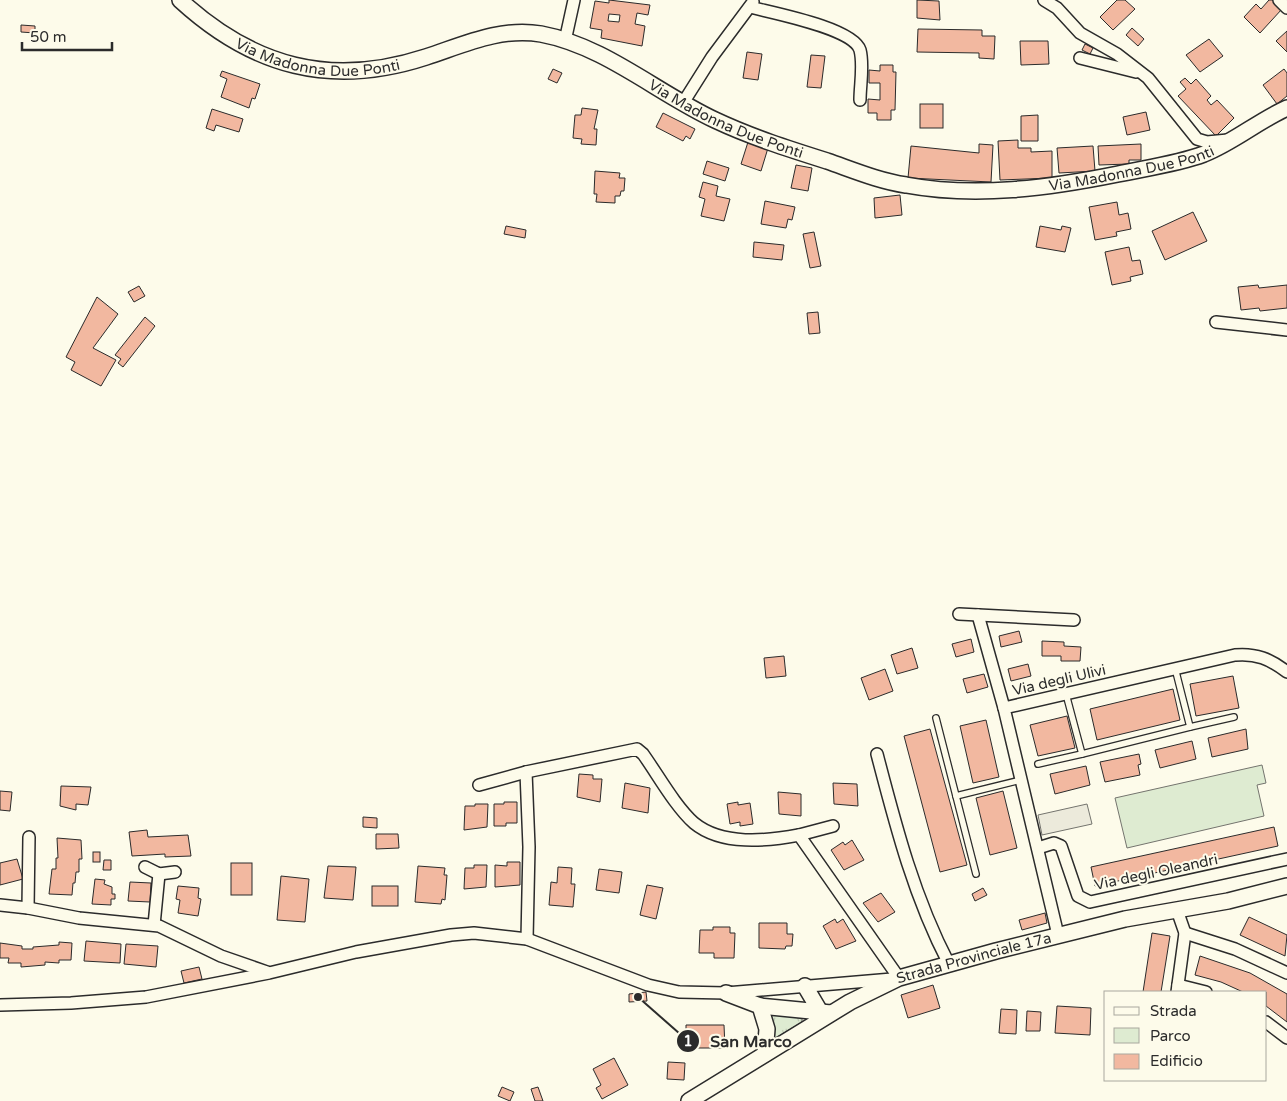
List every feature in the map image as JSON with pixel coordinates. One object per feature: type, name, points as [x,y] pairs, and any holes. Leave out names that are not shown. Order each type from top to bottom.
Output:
[{"type":"main road","name":"Via Madonna Due Ponti","points":[[180,0],[214,29],[246,48],[278,60],[322,70],[362,72],[425,58],[481,38],[507,33],[534,33],[565,41],[607,59],[717,121],[762,140],[881,180],[939,189],[1007,190],[1048,187],[1184,160],[1211,151],[1287,108]]},
{"type":"main road","name":"Strada Provinciale 17a","points":[[689,1101],[822,1017],[871,990],[899,978],[1125,919],[1235,900],[1287,886]]},
{"type":"main road","points":[[805,986],[816,1001],[822,1017]]},
{"type":"main road","points":[[726,993],[760,1006],[822,1017]]},
{"type":"main road","points":[[760,1006],[767,1028],[765,1054]]},
{"type":"street","points":[[565,41],[574,0]]},
{"type":"street","points":[[1044,0],[1057,8],[1080,33],[1117,54],[1148,78],[1197,138],[1207,142],[1234,139]]},
{"type":"street","points":[[1280,0],[1287,8]]},
{"type":"street","points":[[683,103],[712,57],[752,4],[844,34],[854,41],[861,58],[860,100]]},
{"type":"street","points":[[1080,58],[1118,66],[1148,78]]},
{"type":"street","points":[[1216,322],[1287,330]]},
{"type":"street","points":[[959,614],[1074,620]]},
{"type":"street","points":[[978,615],[1004,708]]},
{"type":"street","name":"Via degli Ulivi","points":[[1058,935],[1004,708],[1224,657],[1248,654],[1270,660],[1287,672]]},
{"type":"street","points":[[479,785],[526,772],[638,749],[685,812],[700,827],[716,834],[756,841],[799,835],[834,826]]},
{"type":"street","points":[[877,754],[906,862],[931,929],[949,964]]},
{"type":"street","points":[[526,772],[529,847],[527,939]]},
{"type":"street","points":[[799,835],[899,978]]},
{"type":"street","points":[[28,908],[29,837]]},
{"type":"street","name":"Via degli Oleandri","points":[[1038,848],[1054,844],[1061,846],[1078,896],[1090,902],[1287,858]]},
{"type":"street","points":[[145,867],[159,874],[175,872]]},
{"type":"street","points":[[154,925],[159,874]]},
{"type":"street","points":[[0,905],[28,908],[79,918],[154,925],[168,929],[221,956],[269,973]]},
{"type":"street","points":[[1178,910],[1185,933],[1177,989],[1196,991]]},
{"type":"street","points":[[0,1005],[129,1000],[269,973],[356,952],[452,935],[486,933],[527,939],[648,985],[679,992],[726,993],[899,978]]},
{"type":"street","points":[[1185,933],[1248,954],[1287,973]]},
{"type":"street","points":[[1267,1023],[1287,1038]]},
{"type":"lane","points":[[1175,668],[1190,727]]},
{"type":"lane","points":[[1066,694],[1082,754]]},
{"type":"lane","points":[[1038,764],[1234,717]]},
{"type":"lane","points":[[936,718],[976,874]]},
{"type":"lane","points":[[956,796],[1021,780]]},
{"type":"green space","points":[[1262,765],[1266,783],[1257,785],[1264,816],[1127,848],[1115,798]]},
{"type":"green space","points":[[768,1013],[802,1018],[802,1022],[772,1040]]},
{"type":"shaded area","points":[[1087,804],[1092,824],[1042,835],[1038,815]]},
{"type":"building","points":[[609,0],[650,5],[648,15],[637,13],[635,24],[645,26],[642,46],[601,38],[602,30],[590,28],[595,1],[609,3]],"holes":[[[609,14],[620,15],[619,22],[608,21]]]},
{"type":"building","points":[[917,0],[939,1],[940,20],[917,18]]},
{"type":"building","points":[[1117,0],[1125,0],[1135,9],[1113,30],[1100,17]]},
{"type":"building","points":[[1269,0],[1273,0],[1282,9],[1260,33],[1244,17],[1256,4],[1261,9]]},
{"type":"building","points":[[21,25],[35,26],[35,33],[21,32]]},
{"type":"building","points":[[1132,28],[1144,39],[1138,46],[1126,35]]},
{"type":"building","points":[[918,29],[982,30],[982,36],[995,36],[994,59],[979,58],[979,53],[917,52]]},
{"type":"building","points":[[1287,31],[1287,52],[1276,41]]},
{"type":"building","points":[[1209,39],[1223,56],[1200,72],[1186,55]]},
{"type":"building","points":[[1020,41],[1048,41],[1049,64],[1021,65]]},
{"type":"building","points":[[1085,44],[1093,48],[1090,54],[1082,50]]},
{"type":"building","points":[[747,52],[762,54],[758,80],[743,78]]},
{"type":"building","points":[[811,55],[825,56],[821,88],[807,87]]},
{"type":"building","points":[[880,65],[893,65],[893,72],[896,72],[895,110],[891,110],[891,120],[877,120],[877,113],[868,113],[868,99],[880,100],[880,83],[869,83],[869,70],[880,71]]},
{"type":"building","points":[[553,69],[562,73],[557,83],[548,79]]},
{"type":"building","points":[[1284,69],[1287,73],[1287,96],[1277,104],[1263,85]]},
{"type":"building","points":[[222,71],[260,84],[255,99],[252,98],[249,108],[221,97],[227,79],[220,76]]},
{"type":"building","points":[[1185,78],[1191,84],[1196,79],[1211,96],[1207,100],[1211,105],[1217,100],[1234,118],[1216,136],[1178,96],[1186,89],[1180,82]]},
{"type":"building","points":[[920,104],[943,104],[943,128],[920,128]]},
{"type":"building","points":[[582,108],[598,110],[594,129],[597,129],[596,145],[581,144],[582,139],[573,138],[575,115],[581,115]]},
{"type":"building","points":[[212,109],[243,119],[239,132],[216,125],[214,131],[206,128]]},
{"type":"building","points":[[1146,112],[1150,130],[1127,135],[1123,117]]},
{"type":"building","points":[[663,113],[695,129],[690,139],[686,136],[683,141],[656,127]]},
{"type":"building","points":[[1038,115],[1038,141],[1021,141],[1021,116]]},
{"type":"building","points":[[1018,140],[1018,148],[1031,148],[1031,152],[1052,151],[1052,178],[1000,180],[998,141]]},
{"type":"building","points":[[748,142],[768,148],[761,171],[741,164]]},
{"type":"building","points":[[979,144],[993,145],[991,182],[908,178],[911,146],[979,153]]},
{"type":"building","points":[[1141,144],[1141,160],[1129,160],[1129,164],[1099,165],[1098,146]]},
{"type":"building","points":[[1093,146],[1095,171],[1059,173],[1057,148]]},
{"type":"building","points":[[707,161],[729,168],[725,181],[703,174]]},
{"type":"building","points":[[796,165],[812,168],[808,191],[791,188]]},
{"type":"building","points":[[595,171],[620,173],[619,178],[625,178],[624,191],[621,191],[620,196],[615,196],[615,203],[596,202],[597,194],[594,194]]},
{"type":"building","points":[[703,182],[718,186],[716,196],[730,199],[724,221],[701,216],[705,199],[699,197]]},
{"type":"building","points":[[900,195],[902,215],[875,218],[874,198]]},
{"type":"building","points":[[765,201],[795,207],[792,220],[788,219],[786,228],[761,224]]},
{"type":"building","points":[[1117,202],[1119,215],[1128,213],[1131,229],[1116,232],[1117,236],[1095,240],[1089,207]]},
{"type":"building","points":[[1193,212],[1207,241],[1165,260],[1152,231]]},
{"type":"building","points":[[506,226],[526,230],[525,238],[504,234]]},
{"type":"building","points":[[1040,226],[1061,230],[1062,226],[1071,228],[1065,252],[1036,247]]},
{"type":"building","points":[[814,232],[821,266],[810,268],[803,234]]},
{"type":"building","points":[[754,242],[784,245],[782,260],[753,257]]},
{"type":"building","points":[[1129,247],[1132,261],[1140,260],[1143,274],[1130,277],[1131,281],[1112,285],[1105,252]]},
{"type":"building","points":[[1258,285],[1259,288],[1287,285],[1287,308],[1260,311],[1259,308],[1241,310],[1238,287]]},
{"type":"building","points":[[139,286],[145,296],[134,302],[128,292]]},
{"type":"building","points":[[97,297],[118,314],[93,348],[116,360],[101,386],[71,370],[75,362],[66,357]]},
{"type":"building","points":[[818,312],[820,333],[809,334],[807,313]]},
{"type":"building","points":[[145,317],[155,326],[123,367],[118,363],[121,359],[115,355]]},
{"type":"building","points":[[1019,631],[1022,642],[1001,647],[999,636]]},
{"type":"building","points":[[971,639],[974,652],[956,657],[952,644]]},
{"type":"building","points":[[1042,641],[1064,642],[1064,646],[1081,647],[1080,661],[1061,661],[1061,656],[1042,656]]},
{"type":"building","points":[[912,648],[918,668],[897,674],[891,655]]},
{"type":"building","points":[[784,656],[786,676],[766,678],[764,658]]},
{"type":"building","points":[[1028,664],[1031,676],[1011,681],[1008,669]]},
{"type":"building","points":[[885,669],[893,691],[869,700],[861,678]]},
{"type":"building","points":[[984,674],[988,687],[967,693],[963,679]]},
{"type":"building","points":[[1233,676],[1239,708],[1196,716],[1190,684]]},
{"type":"building","points":[[1173,689],[1180,720],[1097,740],[1090,709]]},
{"type":"building","points":[[1067,716],[1075,748],[1038,756],[1030,725]]},
{"type":"building","points":[[986,720],[999,777],[973,783],[960,726]]},
{"type":"building","points":[[930,729],[967,865],[940,872],[904,736]]},
{"type":"building","points":[[1246,729],[1248,749],[1212,757],[1208,738]]},
{"type":"building","points":[[1192,741],[1196,759],[1160,768],[1155,750]]},
{"type":"building","points":[[1139,754],[1141,764],[1138,765],[1140,775],[1105,782],[1100,762]]},
{"type":"building","points":[[1086,766],[1090,785],[1055,794],[1050,774]]},
{"type":"building","points":[[579,774],[593,775],[593,779],[602,779],[600,802],[577,797]]},
{"type":"building","points":[[625,783],[650,788],[648,813],[622,808]]},
{"type":"building","points":[[833,783],[857,784],[858,806],[834,804]]},
{"type":"building","points":[[61,786],[91,787],[88,805],[76,804],[76,810],[60,806]]},
{"type":"building","points":[[0,791],[12,792],[10,811],[0,810]]},
{"type":"building","points":[[1003,791],[1017,848],[990,855],[976,798]]},
{"type":"building","points":[[778,792],[801,794],[801,816],[779,814]]},
{"type":"building","points":[[504,802],[517,802],[517,823],[506,823],[506,826],[494,826],[494,804],[504,804]]},
{"type":"building","points":[[738,802],[738,805],[750,803],[753,824],[740,826],[740,822],[730,824],[727,804]]},
{"type":"building","points":[[475,804],[488,804],[487,827],[464,830],[465,806],[475,806]]},
{"type":"building","points":[[363,817],[377,818],[377,828],[363,827]]},
{"type":"building","points":[[1274,827],[1278,846],[1095,886],[1091,867]]},
{"type":"building","points":[[147,830],[148,837],[188,835],[191,856],[165,857],[165,854],[132,856],[129,832]]},
{"type":"building","points":[[376,834],[398,834],[399,848],[376,849]]},
{"type":"building","points":[[57,838],[81,840],[82,859],[79,859],[79,872],[76,872],[72,895],[49,894],[52,869],[56,869],[56,858],[58,858]]},
{"type":"building","points":[[852,840],[864,860],[844,870],[831,850],[843,842],[845,845]]},
{"type":"building","points":[[93,852],[100,852],[100,862],[93,862]]},
{"type":"building","points":[[17,859],[23,879],[0,885],[0,863]]},
{"type":"building","points":[[104,860],[111,860],[111,870],[103,870]]},
{"type":"building","points":[[507,862],[520,862],[520,885],[495,887],[495,865],[507,866]]},
{"type":"building","points":[[231,863],[252,863],[252,895],[231,895]]},
{"type":"building","points":[[474,865],[487,865],[486,887],[464,889],[465,868],[474,868]]},
{"type":"building","points":[[328,866],[356,867],[353,900],[324,898]]},
{"type":"building","points":[[418,866],[445,868],[444,875],[447,875],[445,900],[442,899],[441,904],[415,902]]},
{"type":"building","points":[[558,867],[572,868],[571,884],[575,884],[573,907],[549,905],[551,882],[557,883]]},
{"type":"building","points":[[599,869],[622,872],[619,893],[596,890]]},
{"type":"building","points":[[281,876],[309,879],[305,922],[277,920]]},
{"type":"building","points":[[95,879],[105,880],[104,884],[112,887],[112,894],[115,894],[115,899],[111,899],[111,905],[92,904]]},
{"type":"building","points":[[130,882],[151,883],[150,902],[128,901]]},
{"type":"building","points":[[647,885],[663,888],[656,919],[640,915]]},
{"type":"building","points":[[178,886],[199,888],[198,898],[201,899],[198,916],[178,913],[180,900],[176,899]]},
{"type":"building","points":[[372,886],[398,886],[398,906],[372,906]]},
{"type":"building","points":[[983,888],[987,895],[975,901],[972,894]]},
{"type":"building","points":[[881,893],[895,912],[878,922],[863,903]]},
{"type":"building","points":[[1045,913],[1047,923],[1022,930],[1019,920]]},
{"type":"building","points":[[1249,917],[1287,935],[1285,956],[1240,935]]},
{"type":"building","points":[[835,919],[837,923],[843,919],[856,941],[836,949],[823,926]]},
{"type":"building","points":[[759,923],[787,923],[787,934],[793,934],[792,946],[786,946],[785,949],[759,948]]},
{"type":"building","points":[[713,927],[730,927],[730,933],[735,933],[734,958],[714,958],[714,953],[699,953],[700,930],[713,930]]},
{"type":"building","points":[[1152,933],[1170,936],[1161,991],[1143,991]]},
{"type":"building","points":[[86,941],[121,944],[120,963],[84,961]]},
{"type":"building","points":[[59,942],[72,943],[71,960],[59,960],[59,963],[45,962],[45,965],[21,967],[21,963],[8,963],[9,958],[0,958],[0,943],[22,946],[22,949],[33,949],[33,947],[59,945]]},
{"type":"building","points":[[126,944],[158,946],[156,967],[124,964]]},
{"type":"building","points":[[1200,956],[1250,973],[1287,994],[1287,1022],[1267,1007],[1267,991],[1241,991],[1221,982],[1195,975]]},
{"type":"building","points":[[199,967],[202,979],[184,983],[181,971]]},
{"type":"building","points":[[933,985],[940,1008],[908,1018],[901,995]]},
{"type":"building","points":[[646,992],[647,1001],[629,1002],[629,994]]},
{"type":"building","points":[[1057,1006],[1091,1008],[1090,1035],[1055,1033]]},
{"type":"building","points":[[1001,1009],[1017,1010],[1016,1034],[999,1033]]},
{"type":"building","points":[[1027,1011],[1041,1012],[1040,1031],[1026,1031]]},
{"type":"building","points":[[686,1025],[724,1025],[725,1048],[686,1048]]},
{"type":"building","points":[[614,1058],[628,1085],[602,1099],[596,1088],[601,1085],[593,1069]]},
{"type":"building","points":[[668,1062],[685,1063],[684,1080],[667,1079]]},
{"type":"building","points":[[502,1087],[514,1092],[510,1101],[498,1096]]},
{"type":"building","points":[[538,1087],[543,1101],[535,1101],[531,1089]]},
{"type":"place","name":"San Marco","points":[[638,997]]}]
